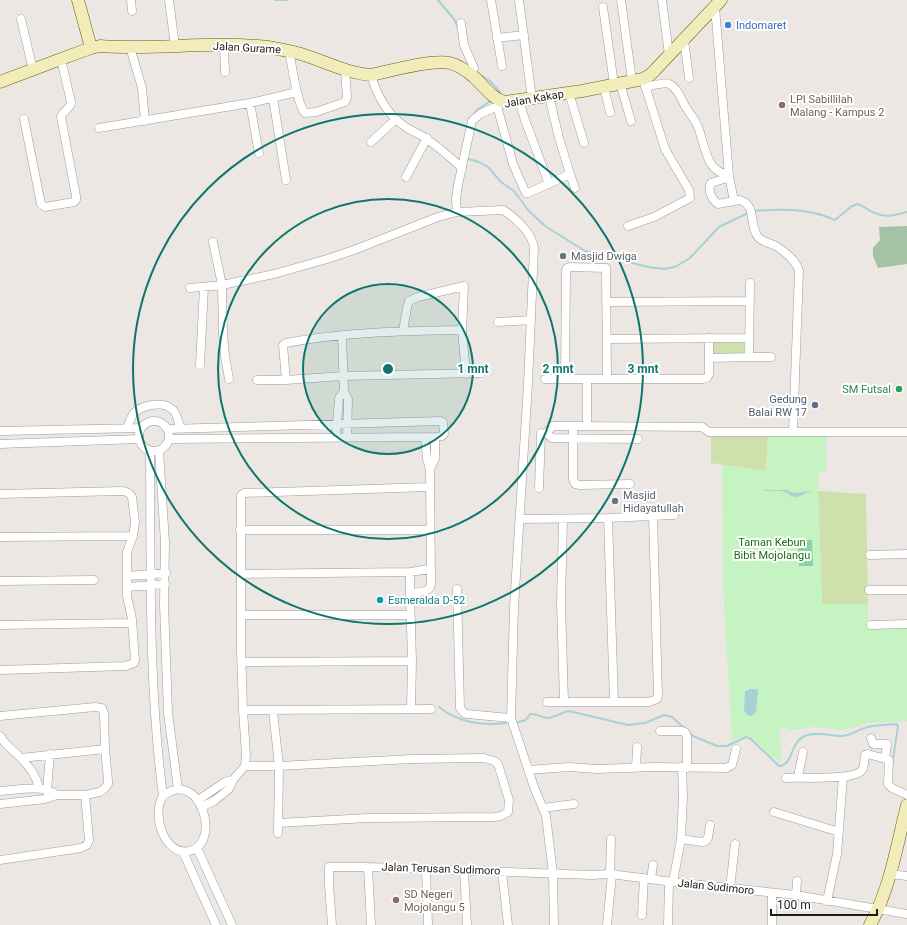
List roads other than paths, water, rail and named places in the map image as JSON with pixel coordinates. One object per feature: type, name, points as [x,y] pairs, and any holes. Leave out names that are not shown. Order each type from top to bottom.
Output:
[{"type":"street","points":[[78,0],[91,48]]},
{"type":"street","points":[[131,0],[132,11]]},
{"type":"street","points":[[169,0],[175,46]]},
{"type":"street","points":[[491,0],[502,66]]},
{"type":"street","points":[[519,0],[532,99]]},
{"type":"street","points":[[621,0],[626,83],[631,121]]},
{"type":"street","points":[[662,0],[669,56]]},
{"type":"street","points":[[610,112],[626,83],[650,75],[718,4]]},
{"type":"street","points":[[718,4],[729,175],[734,201]]},
{"type":"street","points":[[603,8],[626,83],[689,190],[690,198],[649,219],[628,226]]},
{"type":"street","points":[[21,19],[32,70]]},
{"type":"street","points":[[461,23],[464,45],[472,72]]},
{"type":"street","points":[[497,38],[524,35]]},
{"type":"street","points":[[684,40],[689,78]]},
{"type":"street","name":"Jalan Gurame","points":[[0,82],[60,59],[100,46],[267,47],[290,51],[345,70],[371,75],[418,65],[452,63],[472,72],[497,100]]},
{"type":"street","points":[[224,46],[225,72]]},
{"type":"street","points":[[130,47],[142,88],[145,121]]},
{"type":"street","points":[[290,51],[298,92],[303,111],[305,113],[316,112],[344,102],[347,98],[345,70]]},
{"type":"street","points":[[24,119],[41,204],[45,208],[74,202],[76,200],[76,196],[61,117],[70,106],[71,102],[60,59]]},
{"type":"street","points":[[371,75],[376,91],[384,107],[396,119],[411,130],[427,138],[463,161]]},
{"type":"street","points":[[626,83],[665,83],[670,85],[679,95],[698,126],[712,166],[718,172],[729,175]]},
{"type":"street","name":"Jalan Kakap","points":[[457,212],[457,193],[472,121],[497,100],[532,99],[626,83]]},
{"type":"street","points":[[99,128],[250,103],[298,92]]},
{"type":"street","points":[[569,93],[584,142]]},
{"type":"street","points":[[549,96],[559,138],[575,188]]},
{"type":"street","points":[[273,98],[286,180]]},
{"type":"street","points":[[497,100],[512,164],[525,192],[528,193],[570,174]]},
{"type":"street","points":[[519,100],[549,184]]},
{"type":"street","points":[[250,103],[259,153]]},
{"type":"street","points":[[371,142],[396,119]]},
{"type":"street","points":[[406,177],[427,138]]},
{"type":"street","points":[[729,175],[726,178],[711,183],[709,187],[714,202],[718,204],[740,200],[747,204],[752,215],[758,237],[776,246],[791,258],[798,267],[799,271],[793,432]]},
{"type":"street","points":[[190,288],[222,285],[274,274],[335,257],[431,219],[457,212],[503,210],[532,237],[534,248],[531,320],[514,607],[510,718],[534,787],[545,813],[553,873],[554,925]]},
{"type":"street","points":[[214,242],[222,285],[223,334],[229,379]]},
{"type":"street","points":[[565,379],[565,276],[567,268],[605,267],[607,271],[607,378]]},
{"type":"street","points":[[749,358],[750,283]]},
{"type":"street","points":[[403,331],[409,301],[418,297],[463,286],[462,330],[466,374]]},
{"type":"street","points":[[200,365],[204,287]]},
{"type":"street","points":[[606,302],[750,301]]},
{"type":"street","points":[[498,322],[531,320]]},
{"type":"street","points":[[286,380],[284,344],[326,336],[403,331],[462,330]]},
{"type":"street","points":[[342,335],[344,391],[348,399],[347,437]]},
{"type":"street","points":[[545,379],[703,379],[709,376],[709,338]]},
{"type":"street","points":[[607,339],[749,338]]},
{"type":"street","points":[[709,358],[771,357]]},
{"type":"street","points":[[257,380],[286,380],[343,376],[481,373]]},
{"type":"street","points":[[587,379],[587,426]]},
{"type":"street","points":[[336,437],[339,398],[344,391]]},
{"type":"street","points":[[127,428],[133,415],[143,407],[160,404],[170,407],[173,410],[176,414],[180,428]]},
{"type":"street","points":[[153,420],[162,422],[168,429],[169,439],[167,444],[159,451],[150,451],[142,446],[139,439],[140,428],[144,424],[153,420]]},
{"type":"street","points":[[168,429],[442,421],[444,434],[442,436],[435,437],[169,439]]},
{"type":"street","points":[[543,433],[553,426],[702,427],[709,432],[907,432]]},
{"type":"street","points":[[573,426],[573,479],[575,484],[630,484]]},
{"type":"street","points":[[0,431],[140,428]]},
{"type":"street","points":[[525,432],[543,433],[552,438],[638,439]]},
{"type":"street","points":[[539,488],[543,433]]},
{"type":"street","points":[[410,593],[424,591],[431,587],[430,469],[427,459],[425,437]]},
{"type":"street","points":[[430,469],[435,459],[435,437]]},
{"type":"street","points":[[0,444],[139,439]]},
{"type":"street","points":[[150,451],[152,662],[157,751],[163,796]]},
{"type":"street","points":[[159,451],[163,496],[166,573],[164,606],[168,713],[178,789]]},
{"type":"street","points":[[200,804],[214,801],[229,789],[233,780],[245,766],[246,755],[243,710],[240,574],[240,498],[244,493],[429,487]]},
{"type":"street","points":[[0,494],[127,492],[132,497],[135,522],[133,536],[128,552],[127,576],[127,596],[132,624],[134,663],[130,666],[0,670]]},
{"type":"street","points":[[520,519],[608,518],[674,515]]},
{"type":"street","points":[[547,702],[649,702],[654,701],[658,696],[653,516]]},
{"type":"street","points":[[608,518],[614,702]]},
{"type":"street","points":[[563,519],[561,610],[564,702]]},
{"type":"street","points":[[240,530],[430,530]]},
{"type":"street","points":[[0,537],[133,536]]},
{"type":"street","points":[[870,555],[907,554]]},
{"type":"street","points":[[240,574],[410,572],[431,569]]},
{"type":"street","points":[[410,572],[412,661],[411,709]]},
{"type":"street","points":[[127,576],[166,573]]},
{"type":"street","points":[[0,581],[94,580]]},
{"type":"street","points":[[127,587],[165,584]]},
{"type":"street","points":[[457,589],[460,708],[467,714],[510,718]]},
{"type":"street","points":[[869,590],[907,590]]},
{"type":"street","points":[[242,615],[410,615]]},
{"type":"street","points":[[0,625],[132,624]]},
{"type":"street","points":[[871,625],[907,624]]},
{"type":"street","points":[[242,662],[412,661]]},
{"type":"street","points":[[0,716],[99,707],[102,708],[104,714],[108,784],[100,792],[85,795],[0,791]]},
{"type":"street","points":[[243,710],[431,709]]},
{"type":"street","points":[[273,711],[279,766],[278,833]]},
{"type":"street","points":[[660,731],[681,731],[685,732],[687,736],[681,839],[671,882],[668,925]]},
{"type":"street","points":[[0,736],[34,772],[48,793]]},
{"type":"street","points":[[871,738],[872,744],[887,744],[885,758]]},
{"type":"street","points":[[636,768],[637,747]]},
{"type":"street","points":[[21,758],[105,748]]},
{"type":"street","points":[[528,770],[569,767],[597,769],[729,767],[733,762],[736,749]]},
{"type":"street","points":[[798,777],[803,752]]},
{"type":"street","points":[[48,793],[50,754]]},
{"type":"street","points":[[786,778],[843,777],[861,771],[866,754],[889,760],[888,784],[892,788],[907,795]]},
{"type":"street","points":[[245,766],[279,766],[412,759],[490,759],[498,764],[510,804],[508,812],[501,816],[494,817],[368,818],[278,823]]},
{"type":"street","points":[[827,901],[837,851],[843,777]]},
{"type":"street","points":[[178,789],[185,790],[191,793],[200,804],[206,826],[203,840],[197,848],[183,852],[177,850],[165,838],[158,821],[158,811],[160,801],[163,796],[169,791],[178,789]]},
{"type":"street","points":[[0,804],[48,793]]},
{"type":"street","points":[[0,860],[81,848],[87,845],[89,840],[85,795]]},
{"type":"street","points":[[545,813],[574,804]]},
{"type":"street","points":[[870,925],[878,910],[907,805]]},
{"type":"street","points":[[774,812],[839,832]]},
{"type":"street","points":[[681,839],[702,842],[706,841],[708,838],[710,825]]},
{"type":"street","points":[[607,925],[611,874],[611,839]]},
{"type":"street","points":[[730,888],[735,844]]},
{"type":"street","points":[[197,848],[232,925]]},
{"type":"street","points":[[183,852],[216,925]]},
{"type":"street","points":[[642,915],[648,878],[652,865]]},
{"type":"street","name":"Jalan Terusan Sudimoro","points":[[332,925],[329,866],[553,873]]},
{"type":"street","points":[[368,867],[371,925]]},
{"type":"street","points":[[426,869],[428,925]]},
{"type":"street","points":[[464,871],[467,925]]},
{"type":"street","points":[[502,872],[508,925]]},
{"type":"street","name":"Jalan Sudimoro","points":[[553,873],[592,875],[611,874],[796,895],[907,914]]},
{"type":"street","points":[[889,874],[907,876]]},
{"type":"street","points":[[796,895],[797,881]]},
{"type":"street","points":[[772,893],[772,925]]},
{"type":"water","points":[[786,490],[794,493],[811,492],[796,497],[783,491],[763,491]]},
{"type":"water","points":[[757,689],[758,692],[756,712],[752,716],[747,715],[744,710],[745,691]]},
{"type":"waterway","points":[[275,0],[288,0]]},
{"type":"waterway","points":[[438,0],[454,19],[458,28]]},
{"type":"waterway","points":[[482,76],[490,81],[500,92],[499,94]]},
{"type":"waterway","points":[[473,116],[477,110],[492,100]]},
{"type":"waterway","points":[[465,158],[479,162],[488,167],[501,182],[514,191],[528,210],[545,226],[585,251],[648,267],[664,269],[675,267],[690,258],[719,227],[748,213]]},
{"type":"waterway","points":[[754,211],[806,211],[835,220],[852,206],[858,204],[879,215],[887,216],[907,212]]},
{"type":"waterway","points":[[439,707],[454,716],[470,722],[488,724],[506,723]]},
{"type":"waterway","points":[[518,722],[526,720],[530,714],[547,718],[569,711],[628,725],[645,723],[664,715],[672,717],[693,736],[717,746],[727,746],[746,737],[751,739],[779,766],[784,765],[787,762],[796,744],[805,736],[819,734],[842,736],[868,727],[896,724],[898,726],[892,766]]},
{"type":"place","name":"Indomaret","points":[[728,25]]},
{"type":"place","name":"LPI Sabillilah Malang - Kampus 2","points":[[782,105]]},
{"type":"place","name":"Masjid Dwiga","points":[[563,256]]},
{"type":"place","name":"SM Futsal","points":[[899,389]]},
{"type":"place","name":"Gedung Balai RW 17","points":[[815,405]]},
{"type":"place","name":"Masjid Hidayatullah","points":[[615,501]]},
{"type":"place","name":"Esmeralda D-52","points":[[380,600]]},
{"type":"place","name":"SD Negeri Mojolangu 5","points":[[396,900]]},
{"type":"park label","name":"Taman Kebun Bibit Mojolangu","points":[[772,548]]}]
